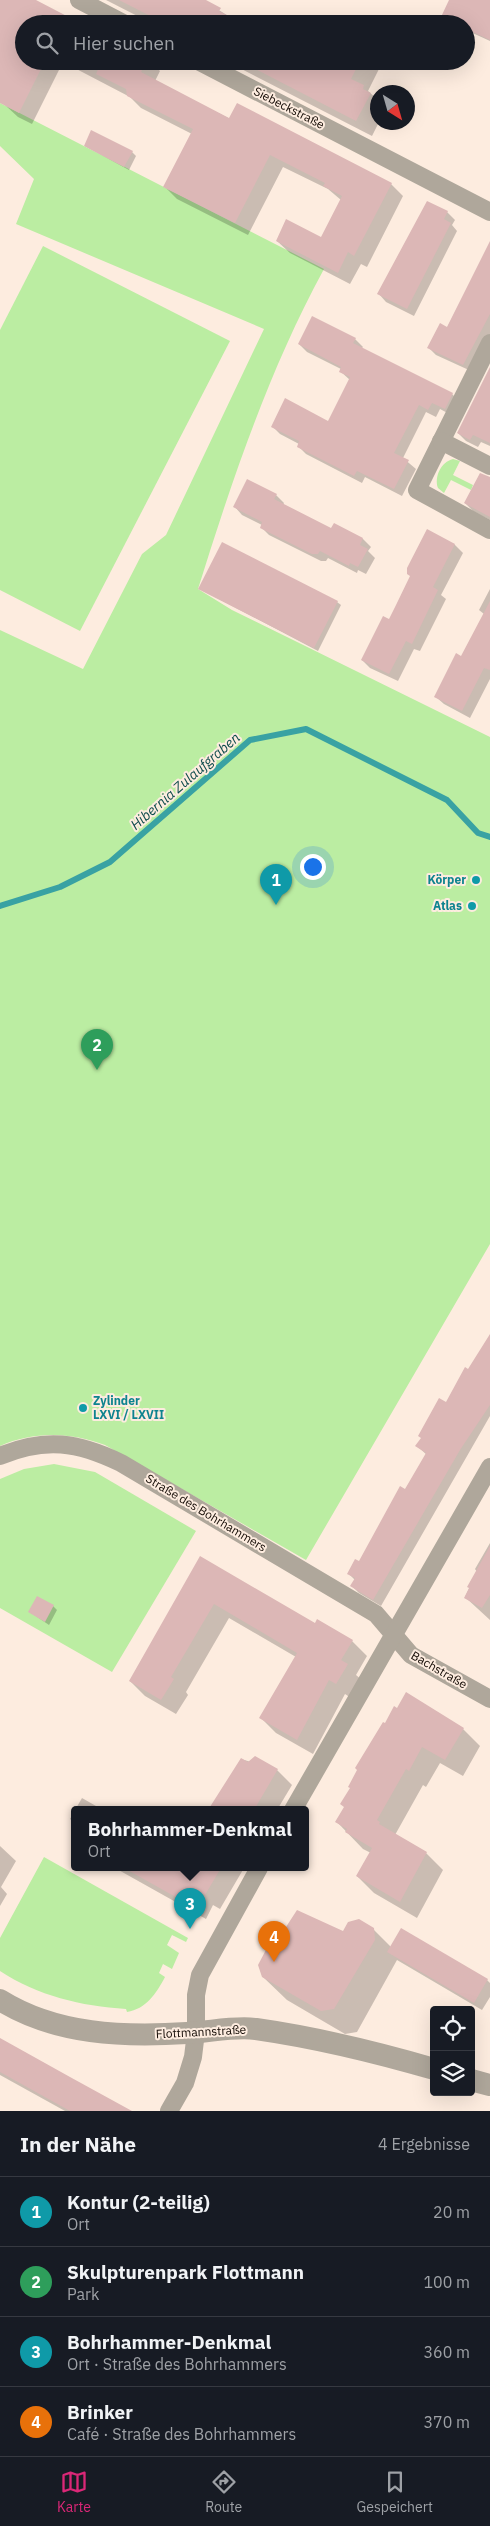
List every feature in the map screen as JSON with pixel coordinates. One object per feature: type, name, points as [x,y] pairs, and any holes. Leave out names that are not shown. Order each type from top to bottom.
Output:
[{"type":"street","points":[[79,0],[108,15]]},
{"type":"street","name":"Siebeckstraße","points":[[215,70],[490,212]]},
{"type":"street","points":[[490,343],[417,490],[490,530]]},
{"type":"street","points":[[441,441],[490,466]]},
{"type":"street","name":"Straße des Bohrhammers","points":[[0,1456],[30,1446],[51,1443],[88,1448],[104,1454],[376,1614],[394,1634]]},
{"type":"street","points":[[295,1806],[490,1467]]},
{"type":"street","name":"Bachstraße","points":[[394,1634],[411,1655],[490,1699]]},
{"type":"street","points":[[169,2111],[185,2083],[193,2057],[196,2032],[196,1995],[200,1975],[257,1871]]},
{"type":"street","name":"Flottmannstraße","points":[[0,2000],[14,2008],[69,2028],[128,2035],[254,2029],[430,2068]]},
{"type":"street","points":[[475,2081],[490,2085]]},
{"type":"green space","points":[[0,103],[324,269],[286,346],[253,426],[224,507],[198,589],[232,610],[490,737],[490,1244],[306,1560],[105,1445],[79,1438],[52,1435],[26,1438],[0,1446],[0,630],[83,669],[142,554],[166,535],[264,329],[16,224],[34,179],[0,146]]},
{"type":"green space","points":[[43,246],[230,341],[80,631],[0,590],[0,330]]},
{"type":"green space","points":[[453,459],[460,461],[453,475],[473,485],[471,490],[451,480],[444,493],[438,488],[437,479],[442,467]]},
{"type":"green space","points":[[54,1464],[95,1472],[196,1531],[112,1672],[0,1608],[0,1479],[24,1469]]},
{"type":"green space","points":[[44,1857],[188,1938],[186,1942],[172,1935],[167,1945],[179,1953],[172,1969],[163,1964],[159,1973],[165,1977],[150,2000],[140,2008],[127,2012],[126,2009],[109,2008],[60,1998],[29,1987],[0,1971],[0,1938]]},
{"type":"building","points":[[0,0],[36,0],[65,15],[15,15],[15,70],[40,70],[19,113],[0,103]]},
{"type":"building","points":[[119,0],[206,0],[221,8],[219,11],[227,15],[148,15]]},
{"type":"building","points":[[449,0],[490,0],[490,40],[475,33],[475,15],[442,15]]},
{"type":"building","points":[[98,70],[142,70],[141,72],[229,118],[237,103],[392,183],[354,256],[348,252],[338,273],[276,241],[286,219],[321,237],[342,196],[323,186],[325,183],[270,155],[235,223],[163,187],[193,129],[127,96],[126,89],[96,74]]},
{"type":"building","points":[[257,70],[356,70],[351,79],[364,85],[363,89],[370,92],[356,121]]},
{"type":"building","points":[[91,130],[133,151],[124,167],[84,146]]},
{"type":"building","points":[[427,201],[448,211],[444,219],[451,223],[407,309],[377,294]]},
{"type":"building","points":[[490,241],[490,314],[463,365],[427,348],[440,323],[447,327]]},
{"type":"building","points":[[312,316],[356,338],[353,343],[453,393],[445,409],[432,403],[428,410],[419,405],[394,453],[409,460],[394,489],[357,471],[354,476],[297,447],[299,441],[271,427],[285,398],[328,421],[350,377],[339,372],[341,367],[298,344]]},
{"type":"building","points":[[490,367],[490,443],[473,435],[470,440],[457,433]]},
{"type":"building","points":[[480,473],[490,477],[490,517],[464,503]]},
{"type":"building","points":[[247,479],[277,494],[274,499],[331,528],[334,523],[363,538],[360,545],[368,549],[358,567],[350,563],[349,566],[320,551],[318,554],[312,554],[260,528],[262,522],[233,507]]},
{"type":"building","points":[[427,529],[455,544],[433,587],[438,590],[412,644],[406,641],[389,674],[361,660],[383,616],[389,619],[410,576],[407,574],[407,568]]},
{"type":"building","points":[[222,542],[338,601],[314,648],[198,589]]},
{"type":"building","points":[[490,601],[490,670],[484,668],[462,711],[434,697],[456,653],[461,656]]},
{"type":"building","points":[[490,1334],[490,1405],[460,1450],[373,1600],[350,1586],[355,1578],[347,1574],[355,1559],[359,1561],[400,1486],[405,1489],[426,1453],[415,1446],[421,1438],[418,1436],[439,1398],[446,1402],[465,1367],[468,1369]]},
{"type":"building","points":[[490,1546],[490,1595],[482,1608],[464,1598],[469,1588],[467,1587]]},
{"type":"building","points":[[200,1556],[315,1623],[317,1619],[353,1640],[341,1660],[348,1664],[336,1684],[329,1680],[297,1740],[259,1718],[297,1653],[214,1604],[171,1677],[174,1679],[161,1700],[129,1681]]},
{"type":"building","points":[[37,1596],[54,1605],[45,1622],[28,1612]]},
{"type":"building","points":[[406,1692],[464,1728],[445,1760],[422,1747],[409,1771],[406,1769],[377,1820],[380,1822],[379,1824],[427,1852],[400,1902],[356,1876],[372,1848],[345,1832],[347,1829],[335,1822],[344,1807],[340,1804],[350,1788],[348,1787],[357,1770],[355,1768],[383,1722],[385,1723],[394,1706],[397,1708]]},
{"type":"building","points":[[255,1756],[278,1769],[256,1806],[211,1806],[241,1758],[248,1762]]},
{"type":"building","points":[[129,1871],[219,1871],[205,1895],[198,1891],[190,1905]]},
{"type":"building","points":[[297,1910],[343,1931],[348,1922],[359,1919],[374,1928],[375,1940],[334,2009],[321,2011],[262,1977],[258,1965],[268,1946],[275,1944]]},
{"type":"building","points":[[401,1928],[488,1979],[474,2003],[387,1952]]},
{"type":"building","points":[[0,2038],[132,2111],[70,2111],[0,2072]]},
{"type":"waterway","name":"Hibernia Zulaufgraben","points":[[0,906],[60,887],[110,862],[250,740],[306,729],[447,800],[478,833],[490,837]]},
{"type":"place","name":"Körper","points":[[476,880]]},
{"type":"place","name":"Kontur (2-teilig)","points":[[276,905]]},
{"type":"place","name":"Atlas","points":[[472,906]]},
{"type":"place","name":"Skulpturenpark Flottmann","points":[[97,1070]]},
{"type":"place","name":"Zylinder LXVI / LXVII","points":[[83,1408]]},
{"type":"place","name":"Bohrhammer-Denkmal","points":[[190,1929]]},
{"type":"place","name":"Brinker","points":[[274,1962]]}]
